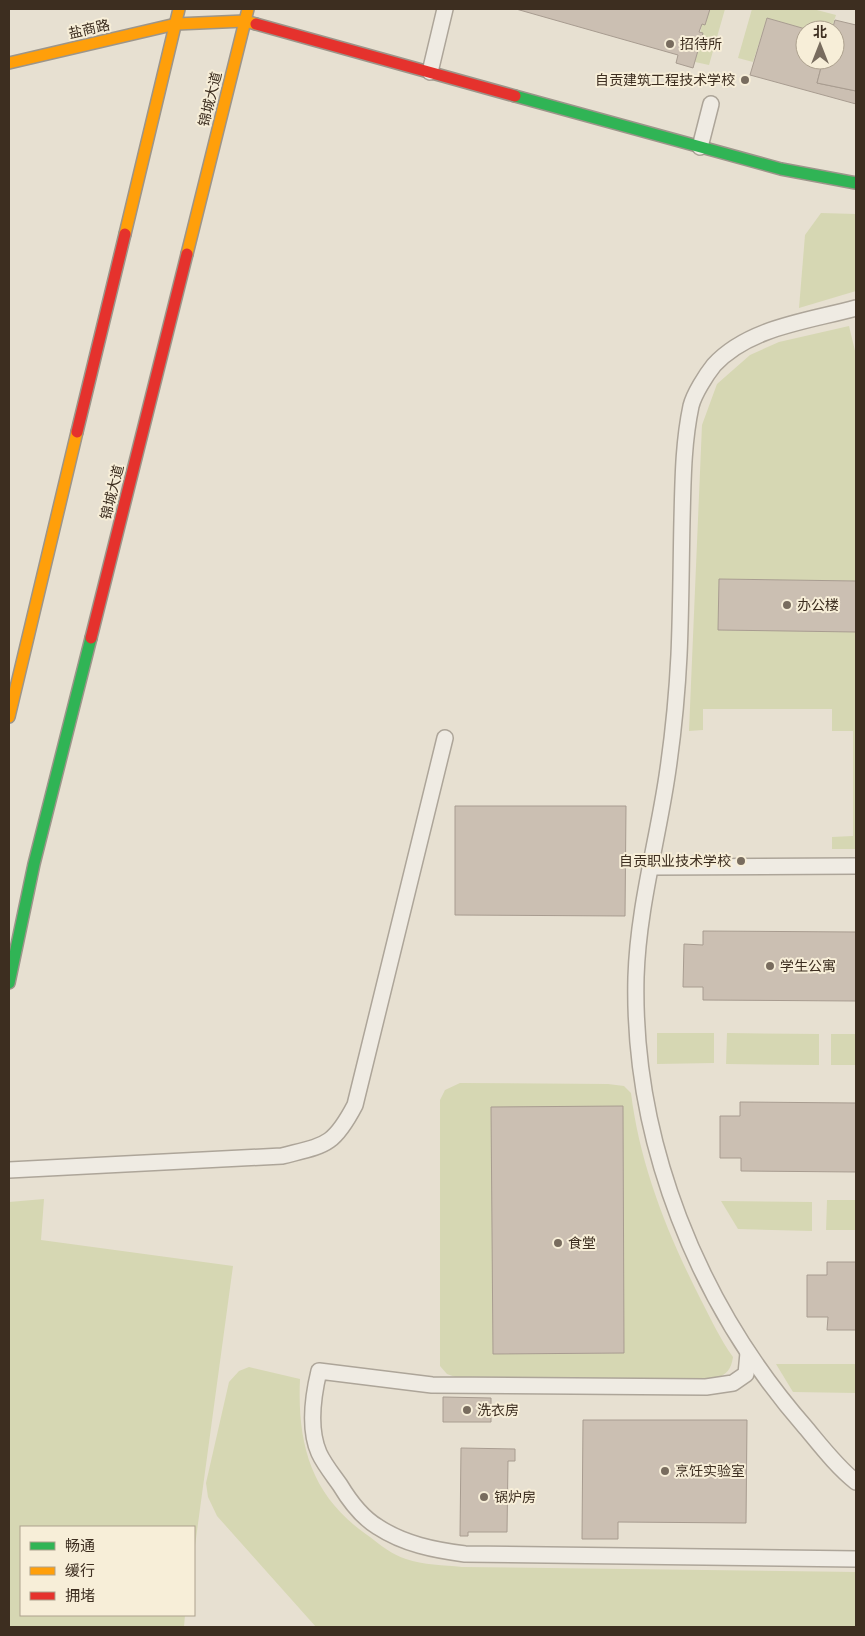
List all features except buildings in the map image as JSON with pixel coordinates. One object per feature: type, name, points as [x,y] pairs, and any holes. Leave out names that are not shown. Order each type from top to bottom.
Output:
[{"type":"main road","points":[[9,718],[179,9]]},
{"type":"main road","name":"锦城大道","points":[[9,983],[37,854],[248,9]]},
{"type":"main road","name":"盐商路","points":[[9,63],[176,24],[245,22],[781,169],[856,183]]},
{"type":"lane","points":[[430,72],[445,9]]},
{"type":"lane","points":[[700,147],[711,104]]},
{"type":"lane","points":[[856,309],[747,339],[713,366],[692,402],[683,457],[677,699],[667,778],[650,867],[636,976],[640,1061],[648,1113],[670,1193],[686,1239],[718,1305],[748,1353],[787,1407],[856,1482]]},
{"type":"lane","points":[[9,1170],[282,1156],[322,1146],[341,1131],[356,1105],[445,738]]},
{"type":"lane","points":[[650,867],[856,866]]},
{"type":"lane","points":[[748,1353],[746,1374],[733,1383],[706,1387],[432,1385],[319,1371],[312,1405],[314,1430],[319,1452],[345,1493],[376,1526],[406,1541],[437,1551],[464,1554],[856,1559]]},
{"type":"green space","points":[[710,9],[725,9],[709,65],[695,62],[702,24],[705,24]]},
{"type":"green space","points":[[752,9],[813,9],[836,15],[834,20],[795,20],[795,26],[767,18],[753,62],[738,58]]},
{"type":"green space","points":[[821,213],[856,214],[856,291],[799,308],[805,235]]},
{"type":"green space","points":[[849,326],[856,355],[856,581],[719,579],[718,630],[856,632],[856,849],[832,849],[832,837],[853,836],[853,731],[832,731],[832,709],[703,709],[703,730],[689,731],[702,425],[717,384],[750,355],[779,342]]},
{"type":"green space","points":[[657,1033],[714,1033],[714,1063],[657,1064]]},
{"type":"green space","points":[[727,1033],[819,1034],[819,1065],[726,1064]]},
{"type":"green space","points":[[831,1034],[856,1034],[856,1065],[831,1065]]},
{"type":"green space","points":[[460,1083],[608,1084],[624,1086],[631,1093],[635,1120],[648,1173],[677,1250],[701,1300],[733,1357],[728,1371],[715,1379],[458,1378],[447,1374],[440,1366],[440,1100],[445,1090]],"holes":[[[623,1106],[624,1353],[493,1354]]]},
{"type":"green space","points":[[44,1199],[41,1240],[233,1266],[195,1546],[195,1526],[20,1526],[20,1616],[185,1616],[184,1627],[9,1627],[9,1202]]},
{"type":"green space","points":[[827,1200],[856,1200],[856,1230],[826,1230]]},
{"type":"green space","points":[[721,1201],[812,1202],[812,1231],[738,1229]]},
{"type":"green space","points":[[776,1364],[856,1364],[856,1393],[793,1392]]},
{"type":"green space","points":[[249,1367],[300,1379],[302,1426],[306,1448],[312,1468],[322,1488],[334,1505],[350,1522],[382,1546],[401,1557],[426,1564],[462,1567],[856,1572],[856,1627],[316,1627],[217,1516],[208,1497],[206,1483],[229,1382],[239,1371]]},
{"type":"traffic: fast","points":[[515,96],[781,169],[856,183]]},
{"type":"traffic: fast","points":[[9,983],[34,864],[91,638]]},
{"type":"traffic: slow","points":[[125,234],[179,9]]},
{"type":"traffic: slow","points":[[187,254],[248,9]]},
{"type":"traffic: slow","points":[[9,63],[176,24],[245,21],[256,24]]},
{"type":"traffic: slow","points":[[9,717],[77,432]]},
{"type":"traffic: jam","points":[[256,24],[515,96]]},
{"type":"traffic: jam","points":[[77,432],[125,234]]},
{"type":"traffic: jam","points":[[91,638],[187,254]]},
{"type":"place","name":"招待所","points":[[670,44]]},
{"type":"place","name":"自贡建筑工程技术学校","points":[[745,80]]},
{"type":"place","name":"办公楼","points":[[787,605]]},
{"type":"place","name":"自贡职业技术学校","points":[[741,861]]},
{"type":"place","name":"学生公寓","points":[[770,966]]},
{"type":"place","name":"食堂","points":[[558,1243]]},
{"type":"place","name":"洗衣房","points":[[467,1410]]},
{"type":"place","name":"烹饪实验室","points":[[665,1471]]},
{"type":"place","name":"锅炉房","points":[[484,1497]]}]
